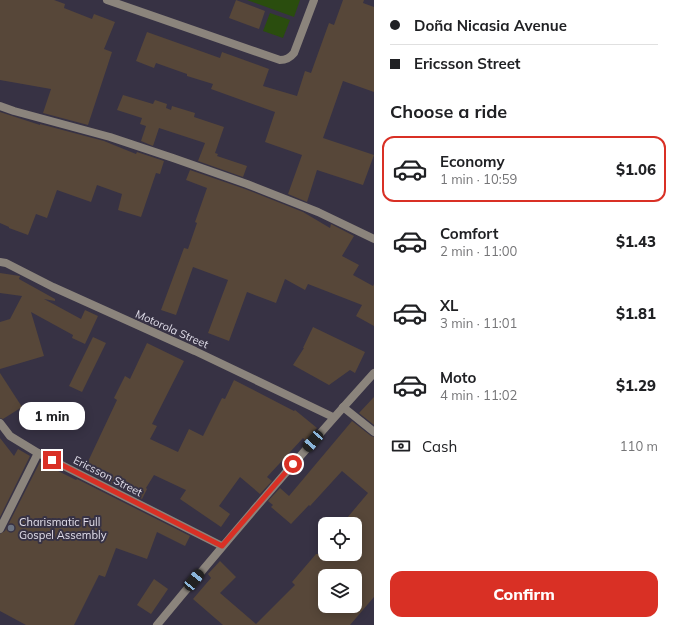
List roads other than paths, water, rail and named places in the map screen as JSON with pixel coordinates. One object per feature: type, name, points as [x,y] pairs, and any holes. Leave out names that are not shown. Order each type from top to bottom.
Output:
[{"type":"street","points":[[107,0],[280,60],[286,60],[294,53],[314,0]]},
{"type":"street","points":[[0,106],[110,137],[247,184],[318,212],[374,239]]},
{"type":"street","name":"Motorola Street","points":[[0,262],[6,263],[53,287],[195,351],[333,417]]},
{"type":"street","points":[[157,625],[222,546],[333,417],[374,373]]},
{"type":"street","points":[[343,407],[374,432]]},
{"type":"street","name":"Ericsson Street","points":[[0,423],[10,436],[38,453],[222,546]]},
{"type":"street","points":[[0,529],[38,453]]},
{"type":"place","name":"Charismatic Full Gospel Assembly","points":[[11,528]]}]
